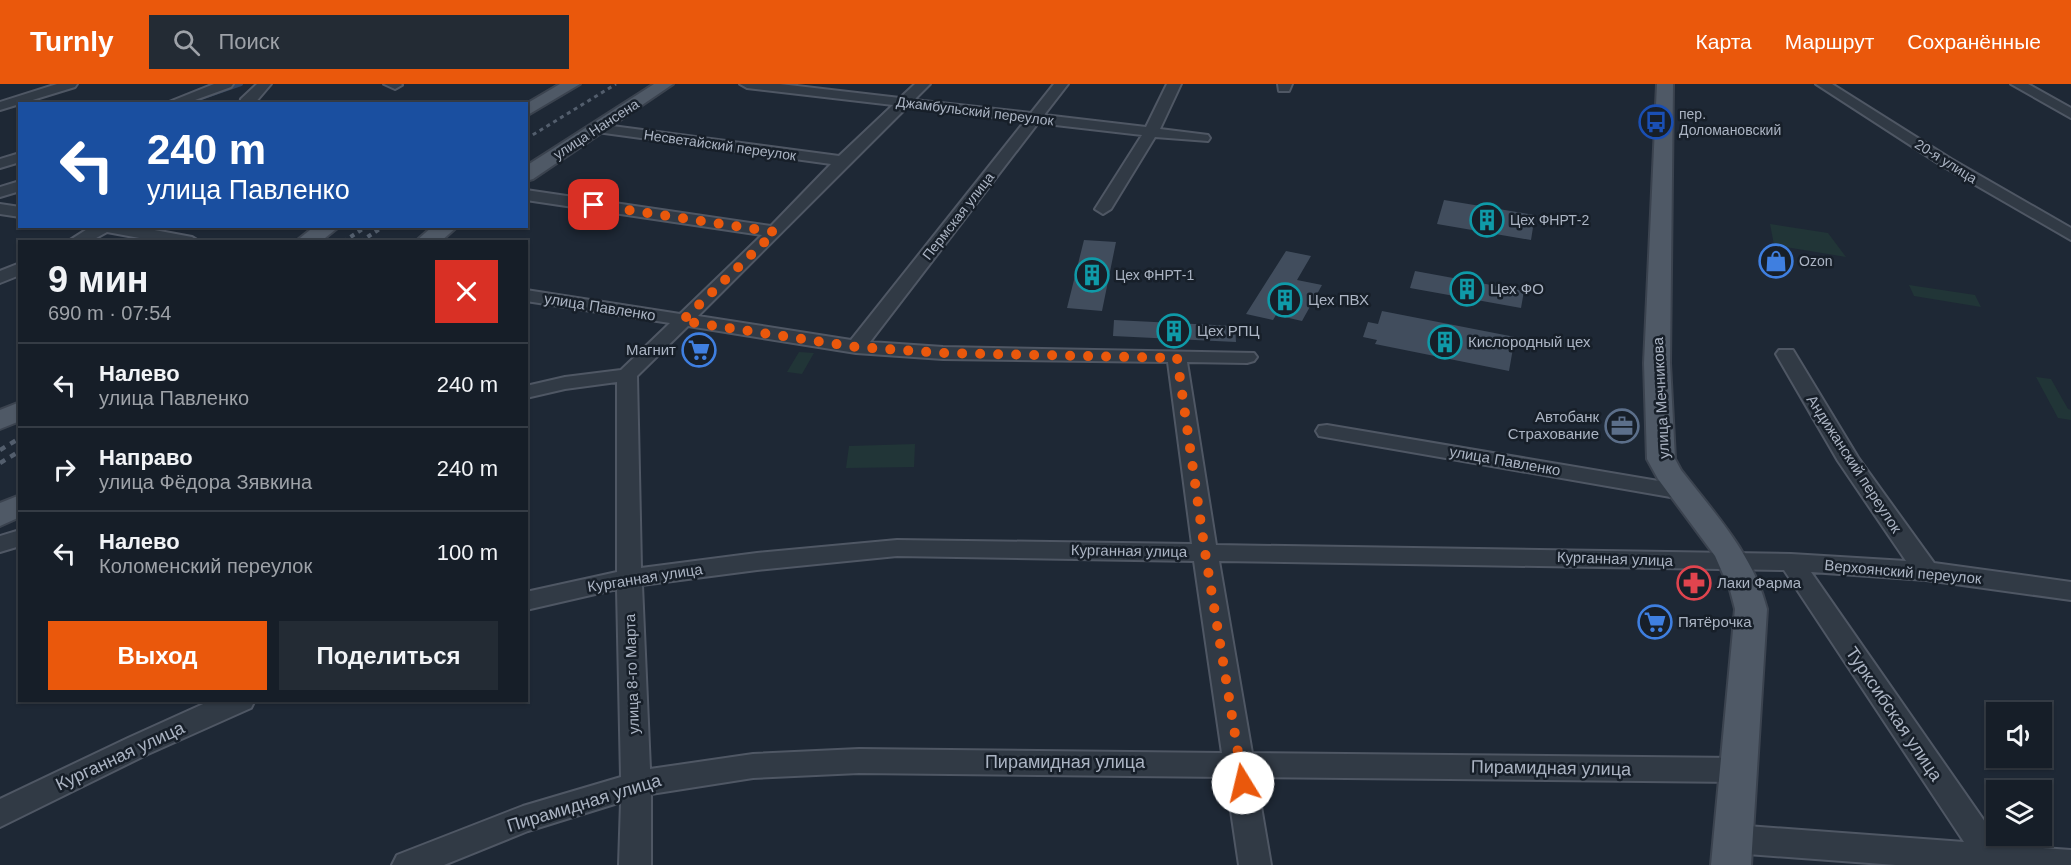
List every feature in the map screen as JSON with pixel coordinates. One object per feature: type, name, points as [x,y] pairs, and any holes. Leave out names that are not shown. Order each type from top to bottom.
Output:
[{"type":"main road","points":[[528,110],[572,84]]},
{"type":"main road","name":"улица Нансена","points":[[528,174],[665,84]]},
{"type":"main road","name":"улица Мечникова","points":[[1665,84],[1657,373],[1661,459],[1682,492],[1735,562],[1748,591],[1751,609],[1733,852]]},
{"type":"main road","points":[[308,240],[327,228]]},
{"type":"main road","points":[[428,240],[445,228]]},
{"type":"main road","points":[[0,421],[18,411]]},
{"type":"main road","points":[[0,516],[18,505]]},
{"type":"street","points":[[0,106],[70,84]]},
{"type":"street","points":[[175,102],[223,84]]},
{"type":"street","points":[[246,102],[264,84]]},
{"type":"street","name":"Джамбульский переулок","points":[[747,84],[1203,138]]},
{"type":"street","points":[[528,392],[565,383],[627,375],[775,232],[842,161],[923,84]]},
{"type":"street","name":"Пермская улица","points":[[856,347],[1061,84]]},
{"type":"street","points":[[1103,209],[1151,132],[1174,84]]},
{"type":"street","name":"20-я улица","points":[[1823,84],[1946,162],[2071,235]]},
{"type":"street","points":[[2018,84],[2071,114]]},
{"type":"street","name":"Несветайский переулок","points":[[597,128],[842,161]]},
{"type":"street","points":[[0,164],[18,158]]},
{"type":"street","points":[[0,192],[18,187]]},
{"type":"street","points":[[528,195],[775,232]]},
{"type":"street","points":[[0,208],[18,212]]},
{"type":"street","points":[[79,240],[102,228]]},
{"type":"street","points":[[110,228],[180,240]]},
{"type":"street","points":[[0,278],[18,269]]},
{"type":"street","name":"улица Павленко","points":[[528,295],[856,347],[943,353],[1177,358],[1247,357]]},
{"type":"street","name":"Андижанский переулок","points":[[1786,354],[1849,461],[1926,571]]},
{"type":"street","points":[[1177,358],[1205,552],[1255,865]]},
{"type":"street","name":"улица 8-го Марта","points":[[627,375],[629,578],[636,785],[635,865]]},
{"type":"street","name":"улица Павленко","points":[[1327,431],[1682,492]]},
{"type":"street","points":[[0,544],[18,539]]},
{"type":"street","name":"Курганная улица","points":[[528,601],[629,578],[752,562],[897,548],[1735,562]]},
{"type":"street","name":"Верхоянский переулок","points":[[1735,562],[1791,562],[1926,571],[2071,591]]},
{"type":"street","name":"Турксибская улица","points":[[1791,562],[1995,862]]},
{"type":"street","name":"Курганная улица","points":[[0,814],[138,746],[237,702]]},
{"type":"street","name":"Пирамидная улица","points":[[408,865],[523,819],[636,785],[674,777],[753,766],[859,761],[1240,763],[1738,770]]},
{"type":"street","points":[[1733,852],[2071,864]]},
{"type":"green space","points":[[1770,224],[1828,233],[1846,257],[1774,245]]},
{"type":"green space","points":[[1909,285],[1975,295],[1981,307],[1914,296]]},
{"type":"green space","points":[[799,352],[814,353],[802,374],[787,372]]},
{"type":"green space","points":[[2036,377],[2051,379],[2068,409],[2071,410],[2071,420],[2058,418]]},
{"type":"green space","points":[[915,444],[914,467],[846,468],[849,446]]},
{"type":"building","name":"Цех ФНРТ-2","points":[[1444,200],[1535,215],[1531,240],[1437,224]]},
{"type":"building","name":"Цех ФНРТ-1","points":[[1084,240],[1116,242],[1102,311],[1067,308]]},
{"type":"building","name":"Цех ПВХ","points":[[1286,251],[1311,256],[1297,280],[1322,285],[1302,321],[1276,315],[1273,320],[1246,314]]},
{"type":"building","name":"Цех ФО","points":[[1415,271],[1524,291],[1521,308],[1410,288]]},
{"type":"building","name":"Кислородный цех","points":[[1382,311],[1515,337],[1509,371],[1375,344],[1377,340],[1363,337],[1368,322],[1378,324]]},
{"type":"building","name":"Цех РПЦ","points":[[1114,320],[1235,326],[1236,342],[1113,336]]},
{"type":"waterway","points":[[195,100],[241,84]]},
{"type":"railway","points":[[528,138],[616,84]]},
{"type":"railway","points":[[346,240],[364,228]]},
{"type":"railway","points":[[363,240],[381,228]]},
{"type":"railway","points":[[0,450],[18,439]]},
{"type":"railway","points":[[0,463],[18,452]]},
{"type":"place","name":"пер. Доломановский","points":[[1656,122]]},
{"type":"place","name":"Цех ФНРТ-2","points":[[1487,220]]},
{"type":"place","name":"Ozon","points":[[1776,261]]},
{"type":"place","name":"Цех ФНРТ-1","points":[[1092,275]]},
{"type":"place","name":"Цех ФО","points":[[1467,289]]},
{"type":"place","name":"Цех ПВХ","points":[[1285,300]]},
{"type":"place","name":"Цех РПЦ","points":[[1174,331]]},
{"type":"place","name":"Кислородный цех","points":[[1445,342]]},
{"type":"place","name":"Магнит","points":[[699,350]]},
{"type":"place","name":"Автобанк Страхование","points":[[1622,426]]},
{"type":"place","name":"Лаки Фарма","points":[[1694,583]]},
{"type":"place","name":"Пятёрочка","points":[[1655,622]]},
{"type":"route","points":[[594,205],[775,232],[682,321],[856,347],[943,353],[1177,358],[1205,552],[1243,783]]}]
